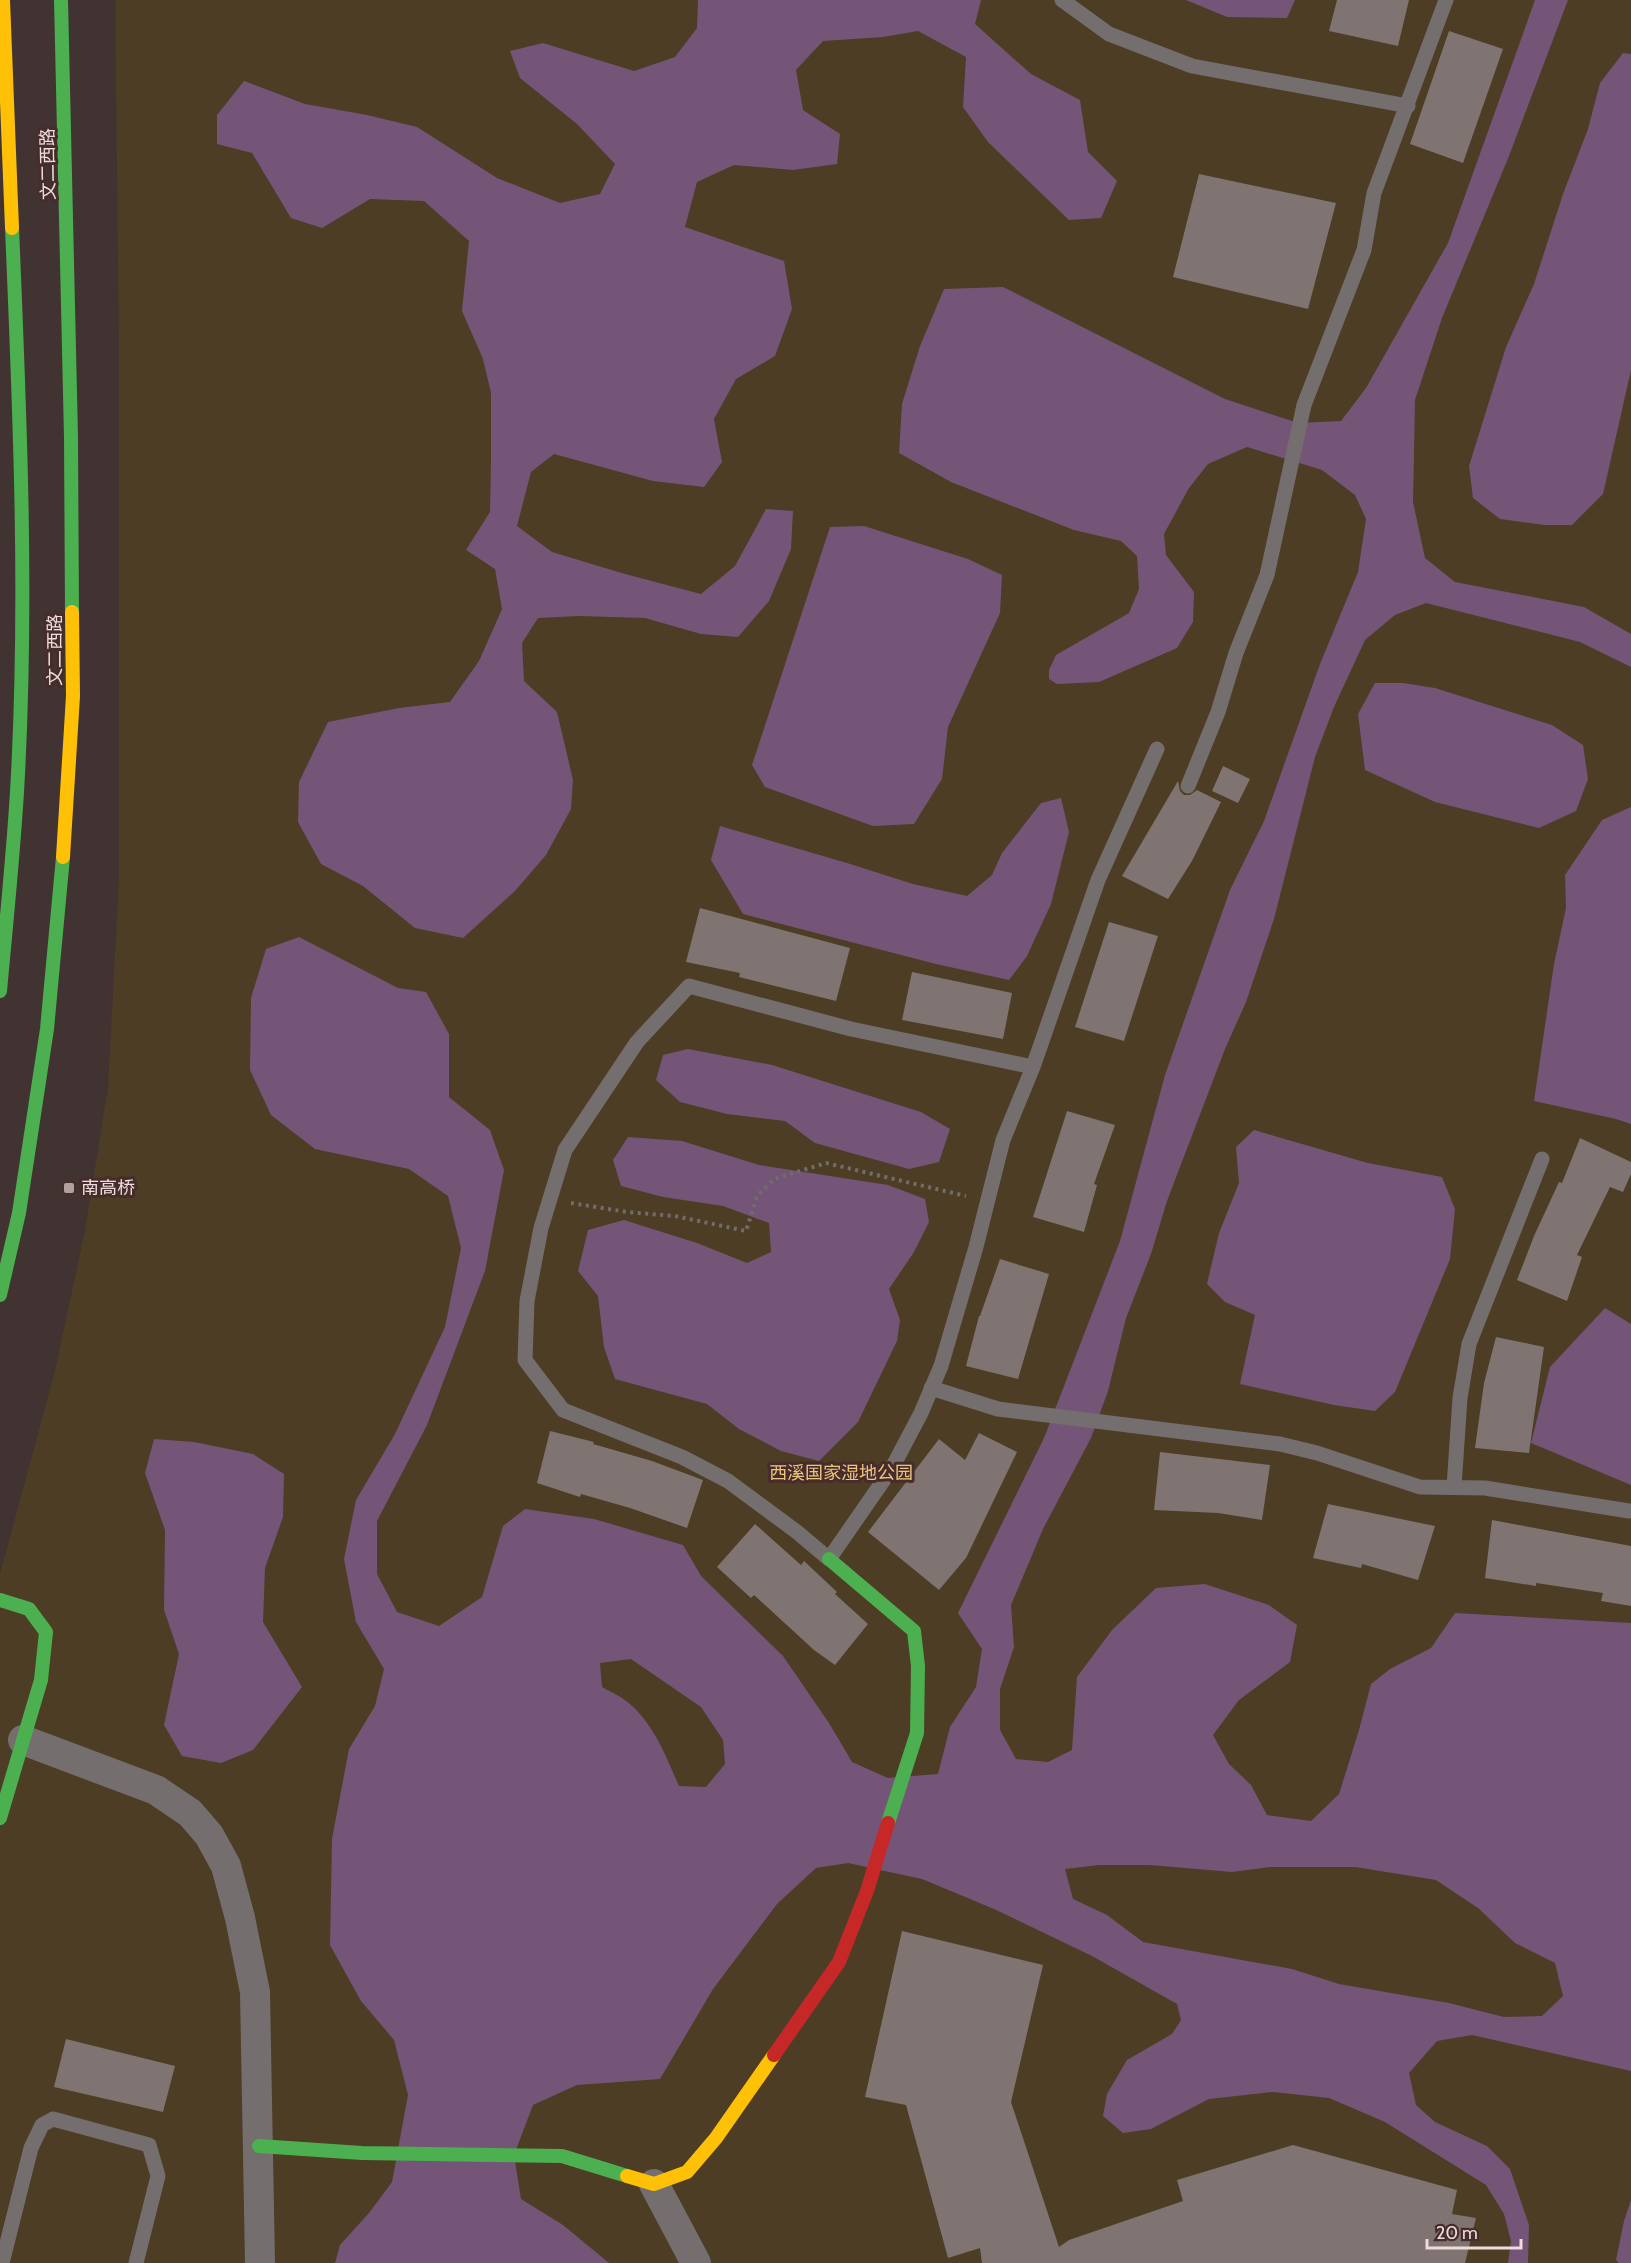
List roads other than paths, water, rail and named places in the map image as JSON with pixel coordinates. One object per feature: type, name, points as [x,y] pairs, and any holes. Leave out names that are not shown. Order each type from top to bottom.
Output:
[{"type":"main road","name":"文二西路","points":[[0,991],[17,791],[21,651],[21,440],[3,0]]},
{"type":"main road","name":"文二西路","points":[[0,1295],[19,1213],[47,1029],[64,845],[73,696],[71,437],[61,0]]},
{"type":"main road","points":[[259,2146],[362,2153],[562,2156],[654,2184],[687,2172],[716,2138],[839,1962],[867,1891],[917,1733],[918,1666],[914,1631],[829,1559]]},
{"type":"main road","points":[[0,1600],[29,1609],[46,1632],[41,1680],[0,1818]]},
{"type":"street","points":[[23,1740],[156,1790],[190,1813],[209,1835],[226,1866],[240,1918],[255,1992],[260,2263]]},
{"type":"street","points":[[654,2184],[696,2263]]},
{"type":"lane","points":[[1062,0],[1109,34],[1192,66],[1408,106]]},
{"type":"lane","points":[[1188,786],[1218,712],[1236,653],[1268,575],[1304,405],[1364,250],[1374,193],[1446,0]]},
{"type":"lane","points":[[1033,1067],[851,1029],[689,986],[637,1042],[594,1103],[565,1150],[541,1228],[527,1302],[525,1360],[563,1410],[682,1457],[728,1481],[797,1532],[829,1559],[892,1468],[921,1413],[947,1344],[1003,1140],[1033,1067],[1098,880],[1157,749]]},
{"type":"lane","points":[[1454,1487],[1460,1398],[1469,1344],[1542,1159]]},
{"type":"lane","points":[[931,1388],[998,1409],[1280,1444],[1317,1453],[1420,1487],[1485,1488],[1629,1511]]},
{"type":"lane","points":[[2,2263],[31,2148],[42,2126],[53,2119],[149,2145],[158,2176],[136,2263]]},
{"type":"place","name":"南高桥","points":[[69,1188]]},
{"type":"park label","name":"西溪国家湿地公园","points":[[841,1473]]}]
